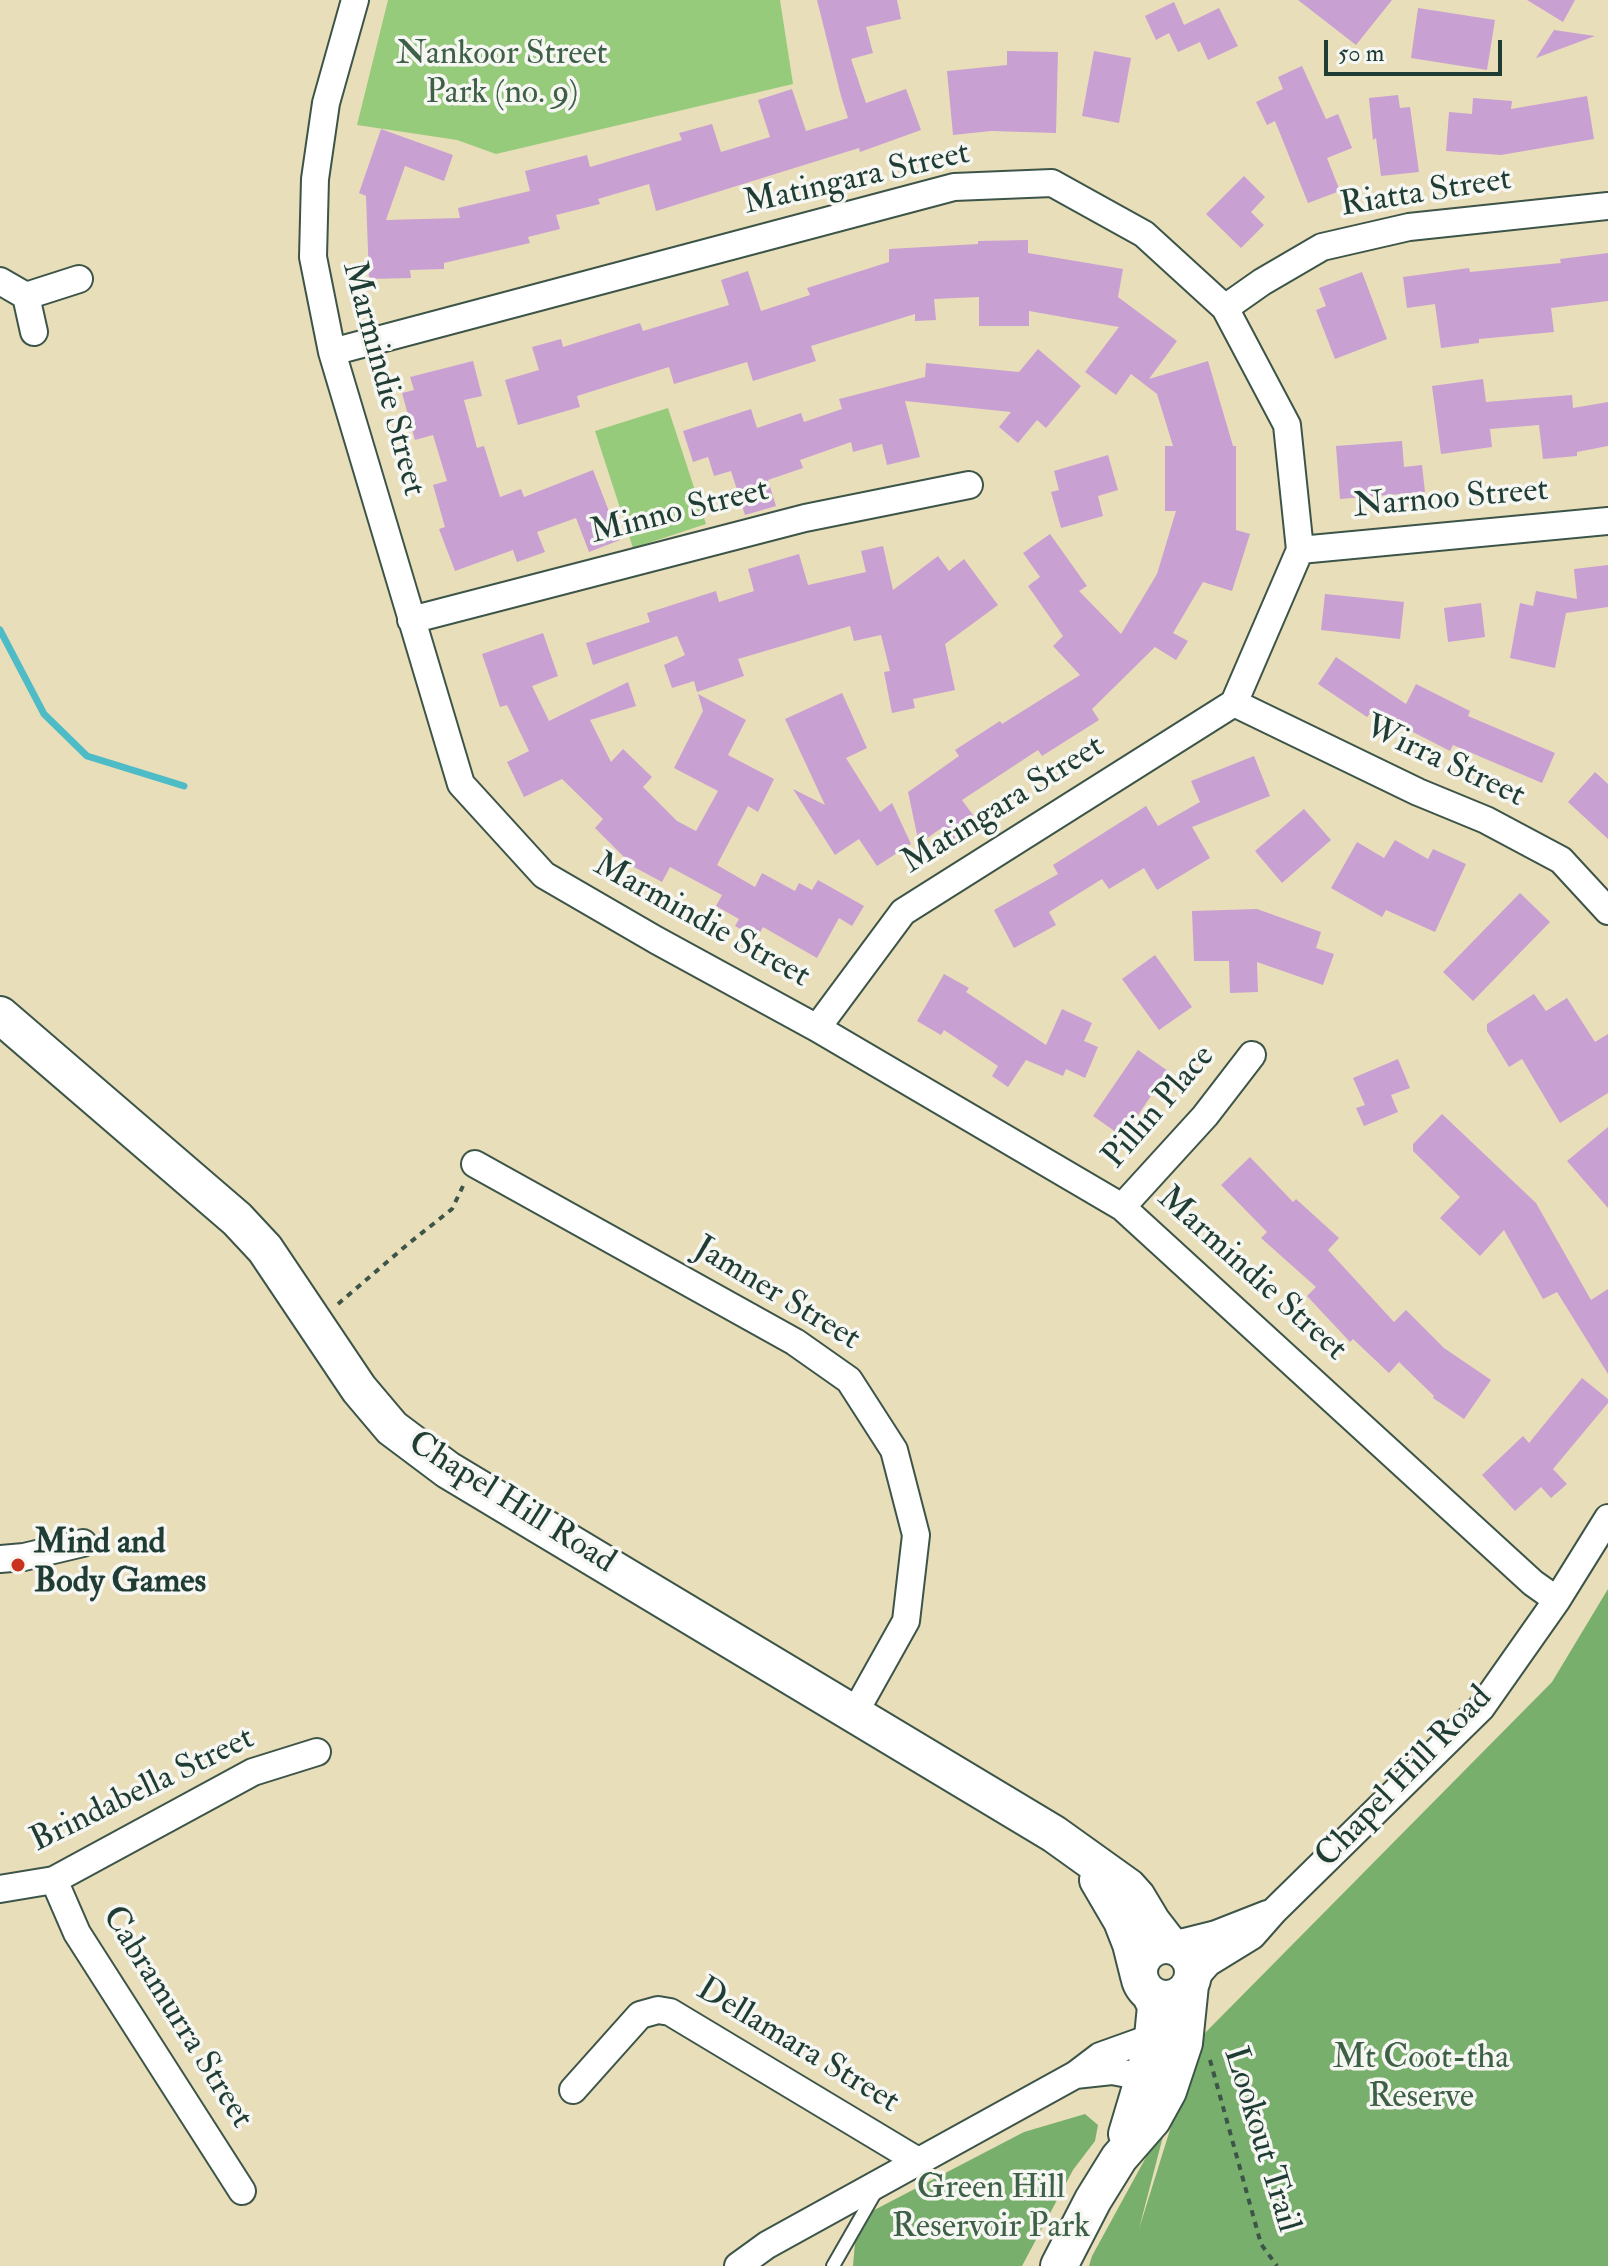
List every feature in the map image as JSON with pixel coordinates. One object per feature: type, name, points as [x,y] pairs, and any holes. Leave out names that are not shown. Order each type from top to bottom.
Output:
[{"type":"main road","name":"Chapel Hill Road","points":[[0,1015],[247,1229],[265,1249],[359,1389],[392,1428],[448,1470],[1054,1834],[1128,1887],[1170,1945]]},
{"type":"main road","name":"Chapel Hill Road","points":[[1079,1852],[1118,1912],[1144,1985],[1182,2041]]},
{"type":"main road","points":[[1059,2266],[1119,2158],[1148,2125],[1163,2101],[1176,2069],[1182,2041],[1191,1983],[1193,1967],[1184,1951],[1170,1945],[1155,1946],[1144,1954],[1140,1962],[1144,1985],[1162,1999],[1182,1994],[1191,1983]]},
{"type":"main road","points":[[1119,2158],[1144,2077],[1164,2069],[1182,2041]]},
{"type":"street","name":"Marmindie Street","points":[[355,0],[326,103],[315,179],[313,257],[332,352],[461,784],[544,875],[817,1028],[1122,1207],[1545,1593],[1557,1600]]},
{"type":"street","name":"Matingara Street","points":[[332,352],[954,187],[1052,183],[1144,234],[1225,308],[1287,425],[1300,550],[1234,703],[903,912],[817,1028]]},
{"type":"street","name":"Riatta Street","points":[[1225,308],[1322,247],[1409,227],[1608,206]]},
{"type":"street","points":[[26,296],[79,279]]},
{"type":"street","points":[[0,281],[26,296],[34,332]]},
{"type":"street","name":"Minno Street","points":[[411,620],[805,518],[969,485]]},
{"type":"street","name":"Narnoo Street","points":[[1300,550],[1608,521]]},
{"type":"street","name":"Wirra Street","points":[[1234,703],[1418,792],[1486,820],[1561,860],[1608,911]]},
{"type":"street","name":"Pillin Place","points":[[1122,1207],[1205,1116],[1252,1055]]},
{"type":"street","name":"Jamner Street","points":[[475,1164],[795,1342],[849,1380],[894,1450],[916,1535],[906,1621],[854,1714]]},
{"type":"street","name":"Chapel Hill Road","points":[[1191,1983],[1205,1966],[1246,1941],[1481,1708],[1557,1600],[1608,1518]]},
{"type":"street","points":[[0,1559],[24,1557],[83,1543]]},
{"type":"street","name":"Brindabella Street","points":[[0,1889],[54,1880],[253,1772],[317,1752]]},
{"type":"street","name":"Cabramurra Street","points":[[54,1880],[77,1933],[242,2191]]},
{"type":"street","name":"Chapel Hill Road","points":[[1170,1945],[1216,1934],[1274,1911]]},
{"type":"street","name":"Dellamara Street","points":[[573,2090],[640,2015],[658,2010],[670,2012],[918,2161]]},
{"type":"street","points":[[738,2266],[767,2245],[1075,2075],[1105,2053],[1182,2041]]},
{"type":"street","points":[[1075,2075],[1112,2071],[1144,2077]]},
{"type":"lane","points":[[833,2266],[881,2181]]},
{"type":"path","points":[[338,1304],[452,1209],[475,1164]]},
{"type":"path","name":"Lookout Trail","points":[[1182,2041],[1261,2244],[1277,2266]]},
{"type":"green space","name":"Nankoor Street Park (no. 9)","points":[[388,0],[780,0],[793,84],[496,154],[457,140],[357,125]]},
{"type":"green space","points":[[668,408],[706,524],[633,548],[595,431]]},
{"type":"green space","name":"Mt Coot-tha Reserve","points":[[1608,1589],[1608,2266],[1089,2266],[1168,2117],[1139,2229],[1198,2040],[1552,1682]]},
{"type":"green space","name":"Green Hill Reservoir Park","points":[[1085,2114],[1098,2125],[1095,2141],[1073,2170],[1022,2266],[853,2266],[857,2219],[1024,2132]]},
{"type":"building","points":[[817,0],[897,0],[901,19],[866,27],[873,53],[851,59],[866,103],[906,89],[921,130],[860,152],[859,148],[656,211],[649,184],[598,199],[600,204],[556,215],[560,229],[528,237],[530,243],[444,263],[444,269],[410,270],[411,278],[369,279],[366,196],[359,193],[381,129],[453,155],[444,181],[405,166],[386,220],[460,218],[458,208],[530,191],[525,171],[587,155],[590,167],[682,140],[679,133],[712,124],[721,152],[770,137],[758,100],[792,89],[806,131],[848,118]]},
{"type":"building","points":[[1298,0],[1392,0],[1356,45]]},
{"type":"building","points":[[1527,0],[1575,0],[1563,22]]},
{"type":"building","points":[[1174,2],[1184,25],[1219,8],[1238,46],[1208,60],[1200,42],[1178,52],[1169,33],[1156,40],[1145,16]]},
{"type":"building","points":[[1418,8],[1495,20],[1487,70],[1411,58]]},
{"type":"building","points":[[1554,30],[1595,36],[1536,58]]},
{"type":"building","points":[[1007,51],[1058,52],[1056,133],[991,131],[953,135],[947,71],[1007,65]]},
{"type":"building","points":[[1094,51],[1131,58],[1119,123],[1082,116]]},
{"type":"building","points":[[1302,66],[1326,119],[1338,114],[1352,148],[1327,158],[1340,191],[1308,203],[1275,121],[1267,125],[1256,102],[1283,89],[1278,77]]},
{"type":"building","points":[[1398,95],[1400,108],[1410,107],[1419,172],[1381,176],[1376,138],[1373,140],[1369,98]]},
{"type":"building","points":[[1587,96],[1594,139],[1501,155],[1446,151],[1449,112],[1472,114],[1473,98],[1512,101],[1511,109]]},
{"type":"building","points":[[1244,176],[1265,197],[1251,212],[1264,225],[1241,248],[1206,214]]},
{"type":"building","points":[[1028,240],[1028,253],[1123,269],[1118,297],[1177,341],[1149,379],[1208,361],[1233,446],[1236,446],[1236,530],[1250,534],[1232,591],[1203,582],[1173,633],[1188,641],[1176,660],[1155,647],[1092,709],[1099,720],[1042,756],[1038,750],[962,800],[978,822],[949,843],[940,829],[919,844],[908,792],[959,756],[955,750],[1080,675],[1053,646],[1063,636],[1028,586],[1040,577],[1023,553],[1050,534],[1087,586],[1079,591],[1121,634],[1157,574],[1176,511],[1165,511],[1165,446],[1173,446],[1157,394],[1131,374],[1116,395],[1085,372],[1119,327],[1029,311],[1029,326],[979,326],[979,297],[934,299],[936,320],[915,321],[915,314],[811,346],[816,361],[753,381],[747,362],[674,384],[669,367],[577,396],[580,407],[518,425],[505,380],[539,370],[532,347],[561,339],[563,347],[640,323],[643,331],[729,305],[721,280],[748,271],[761,311],[810,295],[807,288],[889,262],[889,249]]},
{"type":"building","points":[[1608,253],[1608,301],[1551,308],[1554,332],[1479,339],[1479,343],[1441,348],[1435,304],[1407,308],[1403,277],[1469,268],[1470,272],[1561,263],[1560,259]]},
{"type":"building","points":[[1362,272],[1387,339],[1335,359],[1316,310],[1326,306],[1319,288]]},
{"type":"building","points":[[1038,349],[1081,386],[1046,428],[1037,420],[1018,443],[999,427],[1011,412],[905,401],[920,457],[887,465],[882,444],[853,452],[851,442],[800,460],[803,468],[768,480],[776,506],[745,515],[731,471],[714,476],[708,457],[693,462],[683,431],[751,409],[757,428],[801,413],[804,422],[842,409],[839,399],[925,377],[926,363],[1019,372]]},
{"type":"building","points":[[473,361],[482,396],[464,400],[477,448],[484,446],[500,497],[521,489],[524,497],[593,470],[620,540],[589,552],[576,518],[537,532],[545,552],[517,562],[513,550],[455,571],[439,529],[445,527],[433,485],[447,481],[433,435],[415,440],[402,393],[414,390],[410,377]]},
{"type":"building","points":[[1483,379],[1486,402],[1572,395],[1573,408],[1608,402],[1608,446],[1577,452],[1577,456],[1543,459],[1539,425],[1490,429],[1492,447],[1441,454],[1432,386]]},
{"type":"building","points":[[1402,441],[1404,467],[1422,465],[1425,492],[1340,499],[1336,446]]},
{"type":"building","points":[[1108,455],[1118,490],[1098,496],[1103,516],[1061,528],[1051,492],[1059,490],[1054,471]]},
{"type":"building","points":[[883,546],[893,590],[938,556],[949,571],[964,559],[998,605],[945,644],[955,690],[913,699],[915,708],[892,713],[884,672],[890,671],[881,635],[854,641],[850,626],[738,659],[744,676],[697,692],[694,681],[672,688],[664,665],[685,655],[677,636],[593,665],[586,643],[650,622],[647,613],[716,591],[719,602],[754,591],[748,569],[799,554],[808,585],[866,572],[861,551]]},
{"type":"building","points":[[1608,565],[1608,607],[1566,613],[1555,668],[1510,658],[1520,603],[1533,606],[1536,591],[1577,599],[1574,569]]},
{"type":"building","points":[[1325,594],[1404,602],[1400,639],[1321,630]]},
{"type":"building","points":[[1481,603],[1485,637],[1448,642],[1444,608]]},
{"type":"building","points":[[543,633],[558,676],[532,686],[549,721],[628,682],[636,706],[590,720],[611,762],[623,749],[652,777],[643,787],[677,821],[696,831],[718,791],[674,768],[703,711],[698,694],[746,720],[728,755],[774,779],[758,812],[748,806],[717,865],[755,887],[762,873],[795,891],[799,883],[812,890],[818,880],[864,906],[852,926],[839,918],[817,958],[763,927],[757,938],[735,926],[739,919],[716,906],[722,895],[670,867],[662,882],[634,867],[595,828],[603,819],[562,779],[524,797],[507,762],[529,751],[507,705],[500,707],[482,654]]},
{"type":"building","points":[[1336,657],[1406,704],[1416,684],[1470,711],[1468,716],[1555,753],[1542,783],[1453,745],[1450,751],[1372,711],[1367,717],[1318,684]]},
{"type":"building","points":[[842,693],[867,748],[846,758],[880,812],[892,803],[911,844],[877,866],[859,839],[835,855],[793,789],[825,805],[785,719]]},
{"type":"building","points":[[1254,756],[1270,796],[1192,827],[1210,858],[1157,890],[1144,868],[1109,889],[1102,879],[1049,912],[1056,925],[1014,948],[994,910],[1058,874],[1053,865],[1146,806],[1158,826],[1200,802],[1191,781]]},
{"type":"building","points":[[1595,772],[1608,784],[1608,839],[1568,802]]},
{"type":"building","points":[[1304,809],[1331,840],[1282,883],[1255,851]]},
{"type":"building","points":[[1395,840],[1428,859],[1433,849],[1466,864],[1435,932],[1386,910],[1382,917],[1331,888],[1357,842],[1384,858]]},
{"type":"building","points":[[1520,893],[1550,922],[1473,1001],[1443,972]]},
{"type":"building","points":[[1257,909],[1321,932],[1316,948],[1334,954],[1323,985],[1257,962],[1258,992],[1230,993],[1229,961],[1194,961],[1192,911]]},
{"type":"building","points":[[1155,955],[1192,1007],[1159,1030],[1122,979]]},
{"type":"building","points":[[944,974],[969,988],[966,992],[1046,1045],[1062,1009],[1092,1023],[1084,1041],[1098,1047],[1085,1078],[1066,1069],[1063,1076],[1026,1060],[1008,1087],[992,1076],[998,1066],[944,1030],[941,1035],[917,1021]]},
{"type":"building","points":[[1534,994],[1546,1011],[1567,998],[1595,1042],[1608,1034],[1608,1093],[1560,1123],[1522,1059],[1509,1067],[1487,1031],[1487,1024]]},
{"type":"building","points":[[1138,1050],[1168,1071],[1123,1137],[1093,1116]]},
{"type":"building","points":[[1398,1059],[1410,1088],[1391,1095],[1398,1112],[1364,1126],[1356,1108],[1365,1105],[1353,1078]]},
{"type":"building","points":[[1442,1114],[1536,1203],[1591,1300],[1608,1289],[1608,1374],[1557,1292],[1543,1299],[1504,1230],[1480,1256],[1440,1218],[1460,1197],[1413,1151],[1413,1144]]},
{"type":"building","points":[[1608,1127],[1608,1208],[1567,1161]]},
{"type":"building","points":[[1250,1157],[1293,1202],[1296,1199],[1339,1238],[1328,1250],[1394,1322],[1406,1310],[1444,1348],[1491,1380],[1464,1419],[1433,1398],[1399,1362],[1389,1373],[1353,1339],[1350,1342],[1307,1296],[1316,1287],[1261,1238],[1267,1232],[1221,1185]]},
{"type":"building","points":[[1582,1378],[1608,1399],[1608,1403],[1553,1469],[1567,1484],[1551,1498],[1541,1487],[1515,1511],[1482,1475],[1523,1436],[1529,1443]]},
{"type":"waterway","points":[[0,630],[44,714],[87,756],[184,786]]},
{"type":"place","name":"Mind and Body Games","points":[[18,1565]]}]
